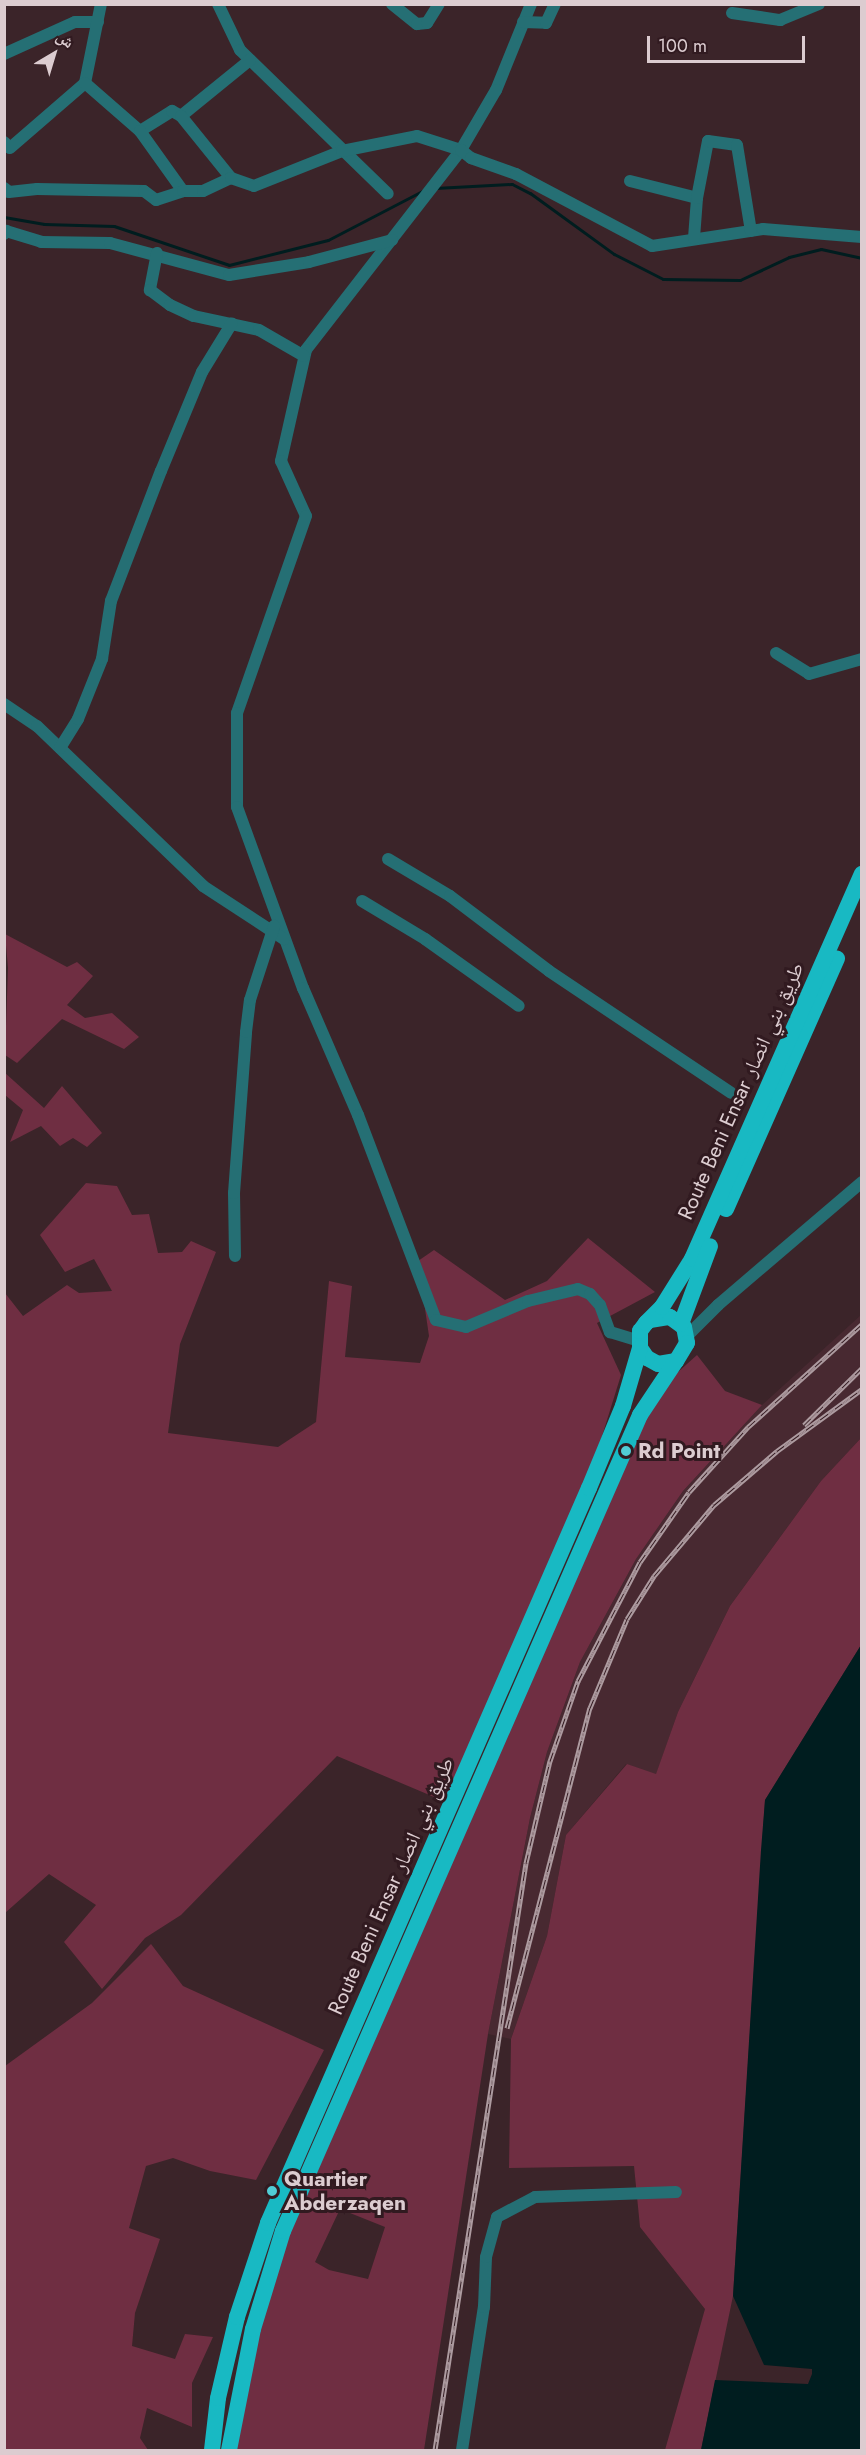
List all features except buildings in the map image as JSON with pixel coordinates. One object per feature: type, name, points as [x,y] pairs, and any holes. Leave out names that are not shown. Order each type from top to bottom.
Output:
[{"type":"highway","name":"Route Beni Ensar طريق بني انصار","points":[[650,1320],[692,1259],[861,874]]},
{"type":"highway","name":"Route Beni Ensar طريق بني انصار","points":[[684,1329],[703,1261],[861,900]]},
{"type":"highway","points":[[663,1316],[684,1329],[686,1350],[676,1361],[658,1364],[647,1358],[639,1344],[640,1331],[650,1320],[663,1316]]},
{"type":"highway","name":"Route Beni Ensar طريق بني انصار","points":[[212,2451],[218,2398],[237,2318],[268,2223],[590,1488],[623,1406],[639,1344]]},
{"type":"highway","name":"Route Beni Ensar طريق بني انصار","points":[[229,2451],[253,2328],[286,2223],[640,1415],[676,1361]]},
{"type":"street","points":[[6,149],[85,83],[101,4]]},
{"type":"street","points":[[218,4],[240,50],[318,122],[342,151],[388,194]]},
{"type":"street","points":[[392,4],[417,24],[427,23],[439,4]]},
{"type":"street","points":[[531,4],[496,90],[461,150],[304,356],[281,461],[306,516],[237,713],[237,807],[284,939],[358,1115],[436,1320],[466,1327],[528,1301],[578,1289],[590,1294],[600,1305],[610,1332],[639,1344]]},
{"type":"street","points":[[523,22],[546,23],[555,4]]},
{"type":"street","points":[[732,13],[780,20],[819,4]]},
{"type":"street","points":[[4,54],[75,22],[98,22]]},
{"type":"street","points":[[181,116],[250,60]]},
{"type":"street","points":[[85,83],[140,131],[183,191]]},
{"type":"street","points":[[140,131],[172,111],[181,116],[231,178],[254,186],[342,151],[417,136],[461,150],[652,246],[751,231],[861,237]]},
{"type":"street","points":[[694,238],[697,198],[708,141],[737,145],[751,231]]},
{"type":"street","points":[[4,188],[9,192],[37,189],[144,191],[156,200],[183,191],[202,191],[231,178]]},
{"type":"street","points":[[630,182],[697,198]]},
{"type":"street","points":[[5,232],[41,242],[110,243],[157,253],[229,275],[309,262],[392,240]]},
{"type":"street","points":[[157,253],[150,290],[194,316],[259,330],[304,356]]},
{"type":"street","points":[[60,748],[78,719],[102,659],[111,601],[161,471],[202,372],[232,323]]},
{"type":"street","points":[[776,653],[809,674],[861,659]]},
{"type":"street","points":[[4,704],[37,726],[203,885],[284,939]]},
{"type":"street","points":[[388,858],[450,896],[549,971],[731,1093]]},
{"type":"street","points":[[362,901],[425,939],[519,1006]]},
{"type":"street","points":[[235,1256],[234,1193],[250,1000],[270,931],[278,920]]},
{"type":"street","points":[[684,1329],[718,1305],[861,1182]]},
{"type":"street","points":[[462,2451],[484,2307],[486,2257],[497,2217],[536,2197],[676,2192]]},
{"type":"shaded area","points":[[5,934],[67,967],[77,962],[93,976],[67,1005],[85,1018],[112,1013],[139,1037],[124,1049],[62,1019],[17,1063],[5,1055],[8,968]]},
{"type":"shaded area","points":[[4,1072],[44,1108],[62,1086],[102,1133],[87,1147],[73,1138],[60,1146],[41,1126],[10,1142],[23,1110],[5,1095]]},
{"type":"shaded area","points":[[86,1183],[117,1186],[132,1215],[149,1214],[158,1253],[182,1252],[191,1241],[216,1252],[180,1344],[168,1433],[278,1447],[316,1422],[329,1281],[352,1286],[345,1357],[420,1363],[429,1336],[418,1261],[434,1250],[505,1300],[547,1281],[588,1238],[655,1292],[597,1323],[621,1375],[598,1449],[446,1802],[337,1756],[181,1915],[145,1938],[102,1989],[64,1942],[96,1905],[49,1874],[5,1913],[5,1293],[23,1316],[67,1285],[79,1293],[112,1291],[94,1259],[65,1272],[40,1235]]},
{"type":"shaded area","points":[[861,1315],[861,1438],[821,1481],[730,1606],[678,1712],[656,1775],[626,1764],[566,1835],[547,1936],[511,2039],[488,2034],[530,1818],[547,1752],[580,1662],[636,1559],[683,1491],[762,1405]]},
{"type":"shaded area","points":[[697,1355],[725,1391],[762,1405],[683,1491],[636,1559],[580,1662],[547,1752],[530,1818],[488,2034],[424,2450],[234,2450],[250,2353],[281,2253],[626,1451],[668,1381]],"holes":[[[340,2209],[385,2227],[368,2279],[329,2270],[315,2262]]]},
{"type":"shaded area","points":[[861,1438],[861,1645],[765,1800],[733,2296],[701,2450],[665,2450],[705,2309],[640,2227],[634,2166],[509,2168],[511,2039],[547,1936],[566,1835],[627,1764],[656,1774],[678,1712],[730,1606],[821,1481]]},
{"type":"shaded area","points":[[151,1944],[183,1986],[324,2050],[256,2180],[210,2171],[173,2158],[146,2166],[129,2228],[160,2239],[135,2313],[132,2346],[175,2359],[185,2334],[213,2337],[192,2383],[192,2427],[147,2408],[140,2438],[148,2450],[5,2450],[5,2066],[92,2003]]},
{"type":"water","points":[[861,1645],[861,2450],[701,2450],[715,2380],[808,2384],[812,2374],[812,2369],[764,2365],[733,2296],[761,1850],[765,1800]]},
{"type":"waterway","points":[[435,188],[512,184],[530,193],[614,254],[663,279],[740,280],[789,257],[821,249],[862,258]]},
{"type":"waterway","points":[[4,217],[44,224],[114,226],[229,265],[328,240],[426,189]]},
{"type":"railway","points":[[435,2450],[526,1863],[550,1761],[578,1681],[640,1562],[689,1492],[748,1427],[862,1324]]},
{"type":"railway","points":[[804,1425],[862,1368]]},
{"type":"railway","points":[[507,2028],[590,1708],[627,1619],[654,1576],[714,1505],[777,1451],[862,1389]]},
{"type":"place","name":"Rd Point","points":[[626,1451]]},
{"type":"place","name":"Quartier Abderzaqen","points":[[272,2191]]}]
